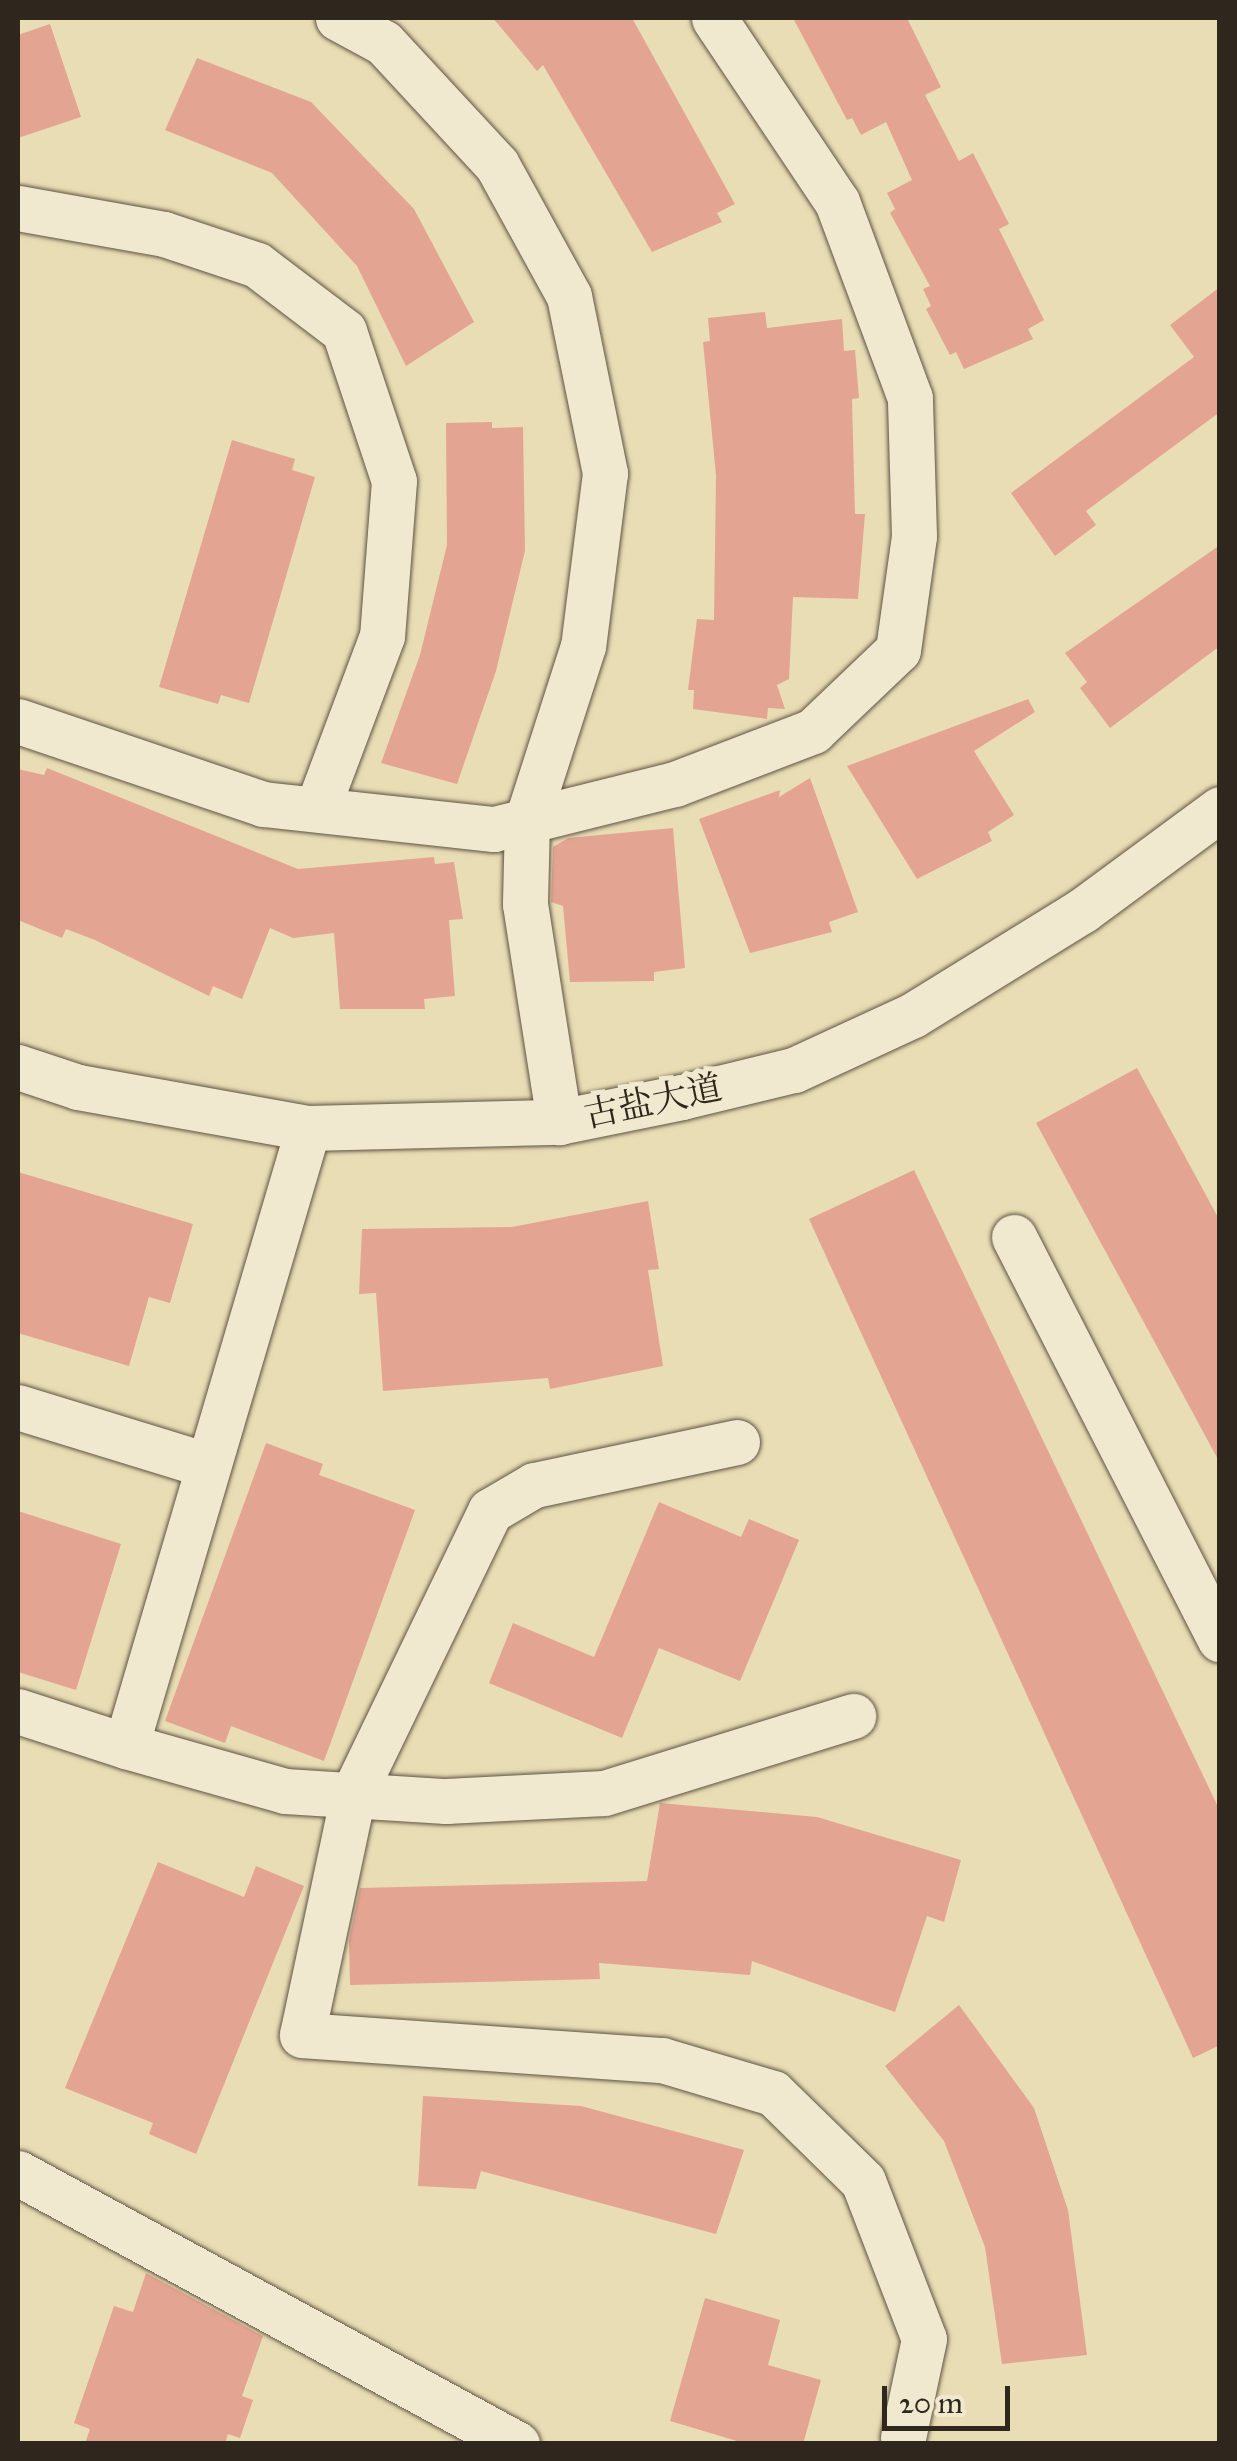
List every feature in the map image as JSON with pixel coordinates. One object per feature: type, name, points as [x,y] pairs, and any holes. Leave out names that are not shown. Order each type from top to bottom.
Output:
[{"type":"street","points":[[338,18],[384,44],[497,165],[569,296],[606,473],[583,646],[527,820],[525,904],[558,1122]]},
{"type":"street","points":[[18,721],[264,804],[494,829],[675,784],[813,731],[898,650],[914,536],[910,398],[837,202],[714,18]]},
{"type":"street","points":[[18,208],[164,234],[257,265],[344,331],[394,481],[382,636],[316,809]]},
{"type":"street","name":"古盐大道","points":[[18,1067],[78,1087],[308,1128],[558,1122],[794,1070],[913,1015],[1082,910],[1220,809]]},
{"type":"street","points":[[126,1746],[308,1128]]},
{"type":"street","points":[[1014,1237],[1220,1639]]},
{"type":"street","points":[[18,1407],[206,1465]]},
{"type":"street","points":[[737,1442],[534,1485],[490,1511],[353,1796],[302,2034],[662,2060],[773,2093],[863,2180],[924,2339],[904,2438]]},
{"type":"street","points":[[18,1712],[285,1791],[446,1801],[604,1794],[854,1716]]},
{"type":"street","points":[[18,2172],[517,2444]]},
{"type":"building","points":[[493,18],[632,18],[735,204],[717,213],[722,222],[652,252],[543,65],[537,71]]},
{"type":"building","points":[[793,18],[907,18],[941,87],[925,95],[959,161],[973,153],[1009,224],[999,229],[1044,320],[1028,329],[1033,339],[964,369],[956,352],[950,355],[926,309],[931,306],[923,289],[930,286],[890,213],[895,209],[887,193],[912,180],[886,122],[861,135],[852,118],[847,120]]},
{"type":"building","points":[[50,24],[81,117],[18,138],[18,35]]},
{"type":"building","points":[[197,58],[311,102],[414,209],[474,322],[406,366],[357,266],[272,173],[165,130]]},
{"type":"building","points":[[1220,287],[1220,412],[1086,511],[1096,525],[1055,556],[1011,493],[1194,357],[1170,325]]},
{"type":"building","points":[[765,312],[767,328],[842,319],[844,351],[855,350],[859,398],[852,399],[855,514],[865,514],[858,599],[793,597],[789,679],[777,685],[785,709],[768,708],[767,719],[693,709],[694,690],[688,690],[697,619],[714,620],[716,475],[703,342],[710,341],[708,318]]},
{"type":"building","points":[[492,422],[492,428],[523,427],[525,551],[496,671],[457,784],[381,763],[420,655],[447,545],[446,423]]},
{"type":"building","points":[[232,440],[295,459],[292,470],[315,477],[249,703],[221,695],[218,704],[159,687]]},
{"type":"building","points":[[1220,545],[1220,646],[1110,728],[1080,688],[1087,682],[1065,653]]},
{"type":"building","points":[[1028,699],[1035,712],[974,751],[1014,815],[988,832],[992,841],[917,879],[847,766]]},
{"type":"building","points":[[47,768],[298,869],[434,857],[435,864],[454,862],[463,919],[449,920],[455,996],[424,999],[425,1009],[340,1009],[334,933],[293,938],[270,928],[242,999],[213,986],[209,996],[95,940],[66,929],[62,938],[18,920],[18,769],[44,775]]},
{"type":"building","points":[[810,778],[858,912],[829,922],[832,932],[750,953],[699,819],[780,790],[779,797]]},
{"type":"building","points":[[673,828],[685,968],[654,972],[654,981],[570,982],[563,906],[551,902],[553,847],[568,838]]},
{"type":"building","points":[[1137,1068],[1220,1221],[1220,1463],[1036,1123]]},
{"type":"building","points":[[914,1170],[1220,1811],[1220,2045],[1193,2058],[809,1219]]},
{"type":"building","points":[[18,1172],[193,1224],[170,1303],[149,1297],[129,1366],[18,1333]]},
{"type":"building","points":[[648,1201],[659,1269],[648,1270],[663,1366],[550,1389],[548,1378],[383,1391],[376,1293],[359,1294],[362,1229],[512,1227]]},
{"type":"building","points":[[266,1443],[323,1464],[319,1475],[415,1510],[324,1761],[231,1726],[225,1743],[165,1721]]},
{"type":"building","points":[[659,1502],[741,1537],[749,1519],[799,1540],[740,1681],[659,1648],[622,1738],[489,1683],[513,1623],[594,1657]]},
{"type":"building","points":[[18,1511],[121,1544],[76,1690],[18,1672]]},
{"type":"building","points":[[660,1803],[817,1817],[961,1860],[944,1922],[927,1916],[895,2012],[752,1961],[750,1975],[599,1963],[600,1979],[350,1985],[349,1940],[360,1888],[647,1881]]},
{"type":"building","points":[[158,1862],[244,1897],[256,1866],[304,1886],[196,2154],[149,2134],[153,2123],[65,2088]]},
{"type":"building","points":[[959,2005],[1034,2108],[1068,2210],[1087,2355],[1002,2364],[985,2247],[944,2141],[885,2066]]},
{"type":"building","points":[[423,2096],[581,2106],[744,2150],[716,2234],[481,2171],[476,2189],[418,2186]]},
{"type":"building","points":[[146,2273],[263,2336],[242,2396],[253,2400],[240,2438],[228,2434],[225,2444],[85,2444],[90,2429],[74,2423],[114,2306],[133,2312]]},
{"type":"building","points":[[705,2298],[780,2320],[768,2365],[821,2380],[803,2444],[747,2444],[670,2421]]}]
